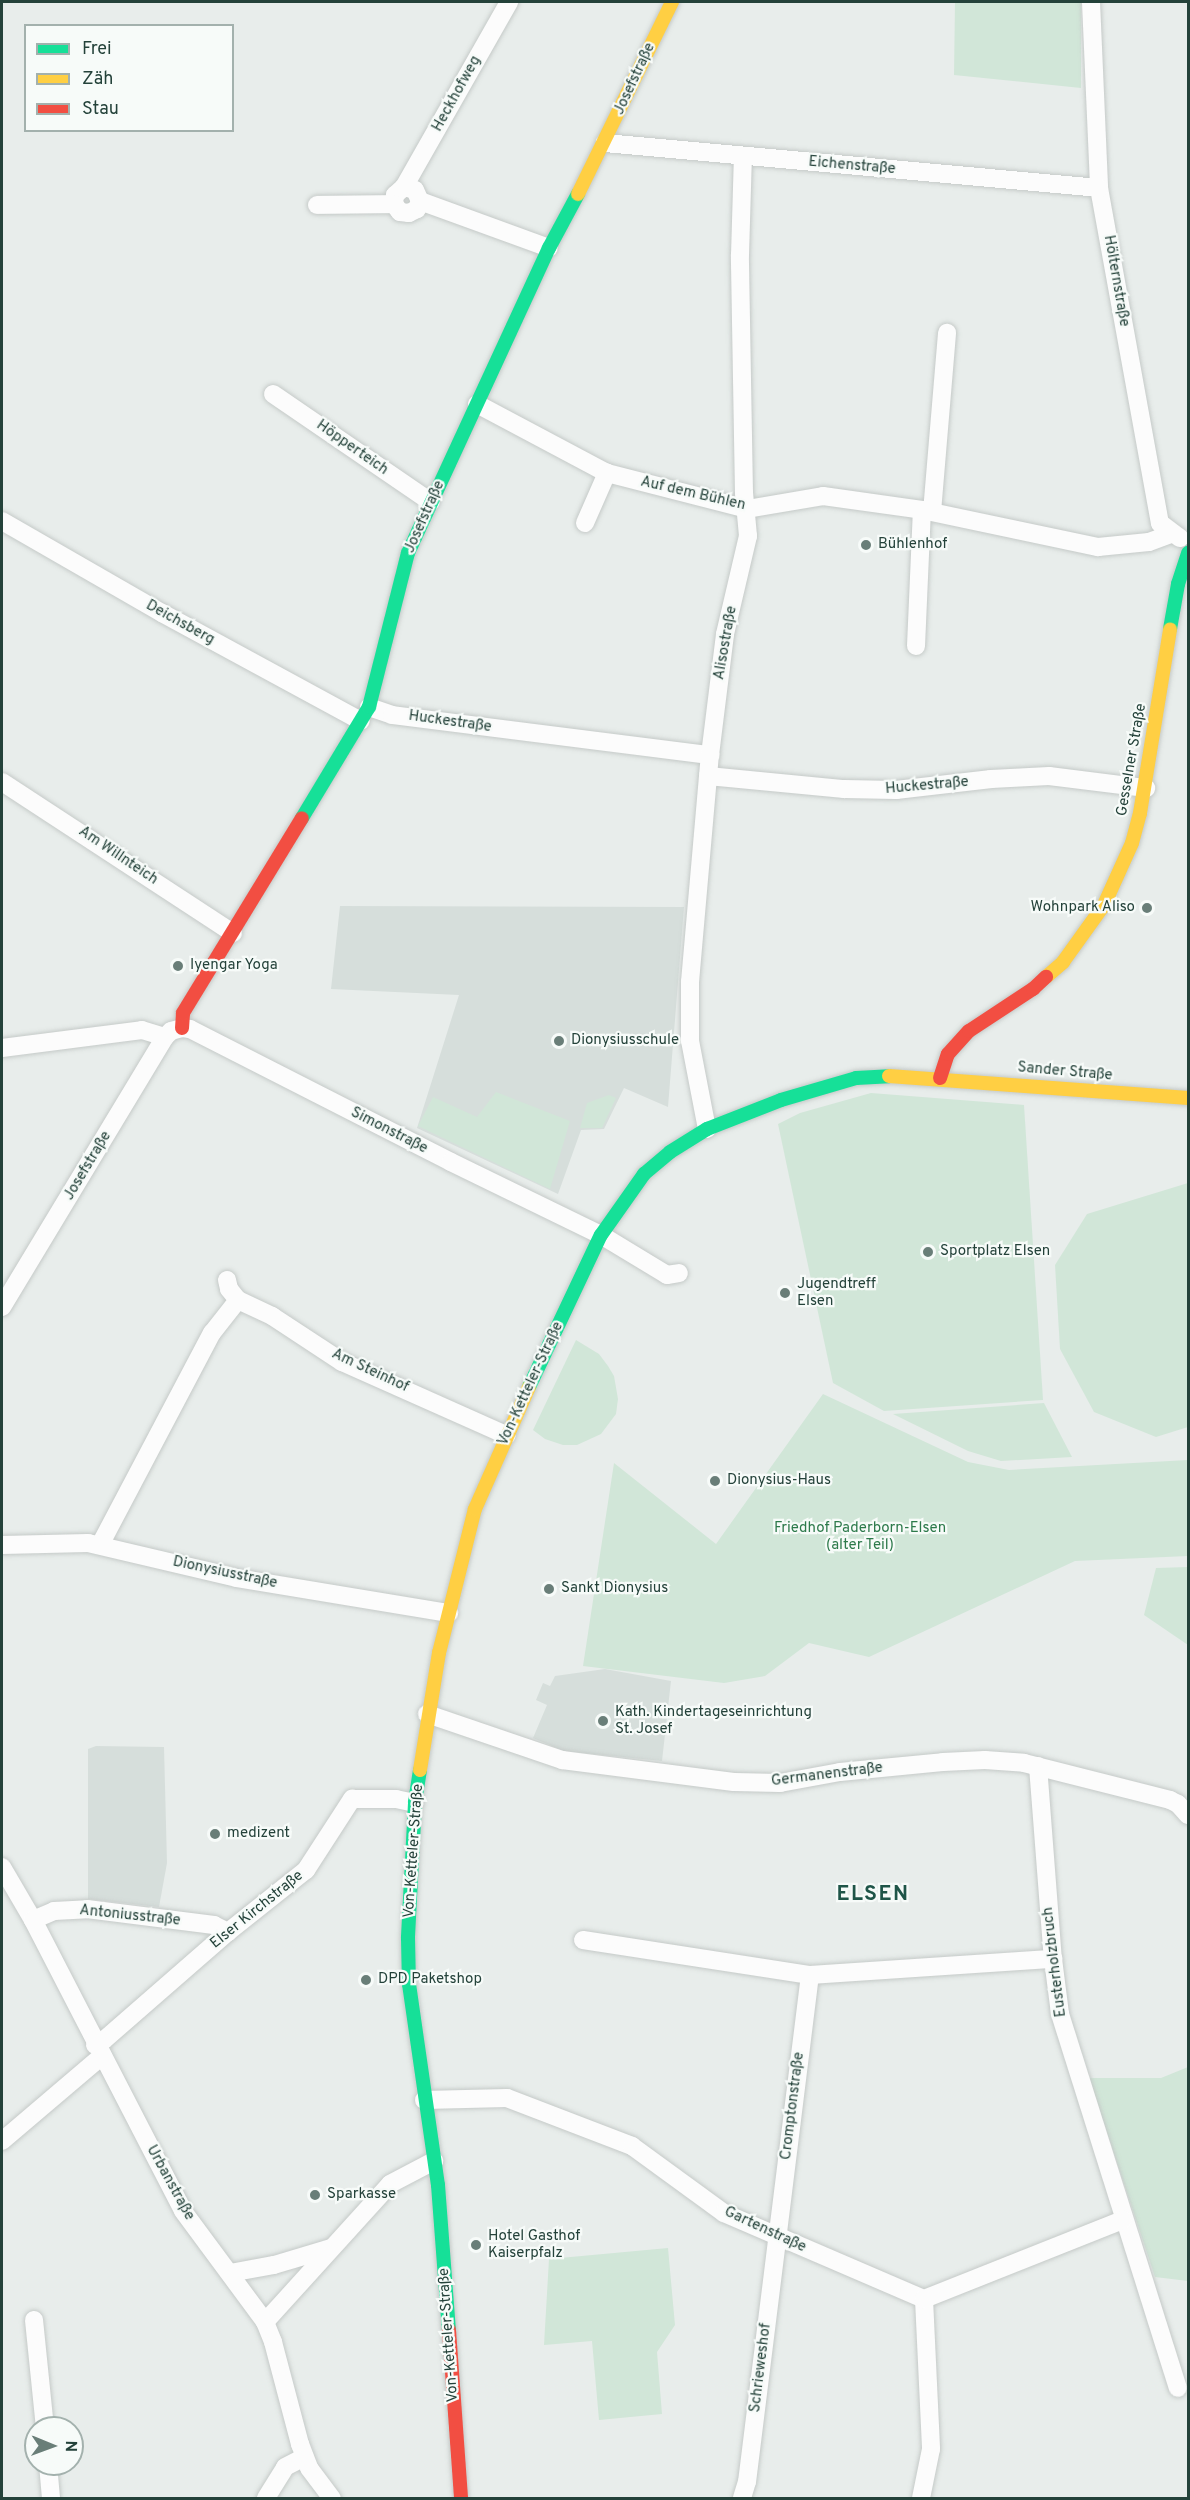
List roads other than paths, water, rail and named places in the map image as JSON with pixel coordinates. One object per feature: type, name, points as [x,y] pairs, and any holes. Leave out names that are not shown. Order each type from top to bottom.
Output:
[{"type":"street","name":"Heckhofweg","points":[[394,204],[395,195],[404,188],[509,2]]},
{"type":"street","name":"Josefstraße","points":[[2,1307],[175,1031],[183,1013],[365,714],[408,553],[549,248],[605,143],[672,2]]},
{"type":"street","name":"Hölternstraße","points":[[1091,2],[1099,188],[1160,523],[1171,534]]},
{"type":"street","name":"Eichenstraße","points":[[605,143],[1099,188]]},
{"type":"street","name":"Alisostraße","points":[[707,1129],[692,1053],[690,1018],[692,945],[710,755],[725,634],[748,536],[744,493],[740,255],[743,156]]},
{"type":"street","points":[[317,205],[394,204],[400,212],[409,213],[417,209],[420,201],[415,190],[404,188]]},
{"type":"street","points":[[420,201],[549,248]]},
{"type":"street","points":[[916,646],[927,511],[947,333]]},
{"type":"street","name":"Höpperteich","points":[[273,394],[431,502]]},
{"type":"street","name":"Auf dem Bühlen","points":[[477,404],[607,473],[747,509],[823,496],[927,511],[1098,547],[1149,542],[1171,534]]},
{"type":"street","points":[[585,523],[607,473]]},
{"type":"street","name":"Deichsberg","points":[[2,521],[162,613],[365,714]]},
{"type":"street","points":[[1171,534],[1188,542]]},
{"type":"street","name":"Gesselner Straße","points":[[940,1078],[948,1054],[969,1031],[1033,989],[1063,962],[1104,905],[1135,832],[1146,788],[1178,584],[1188,553]]},
{"type":"street","points":[[1170,629],[1188,634]]},
{"type":"street","name":"Huckestraße","points":[[365,714],[392,715],[710,755]]},
{"type":"street","name":"Huckestraße","points":[[708,776],[844,789],[896,790],[991,779],[1049,776],[1146,788]]},
{"type":"street","name":"Am Willnteich","points":[[2,782],[233,933]]},
{"type":"street","name":"Simonstraße","points":[[2,1047],[142,1030],[190,1029],[451,1162],[602,1235]]},
{"type":"street","name":"Von-Ketteler-Straße","points":[[461,2499],[434,2161],[409,1984],[408,1938],[415,1803],[427,1714],[475,1509],[506,1435],[602,1235],[644,1174],[670,1152],[707,1129],[781,1100],[856,1078],[899,1076],[940,1078]]},
{"type":"street","name":"Sander Straße","points":[[940,1078],[1188,1098]]},
{"type":"street","points":[[602,1235],[667,1275],[679,1273]]},
{"type":"street","points":[[100,1545],[213,1333],[238,1300],[229,1289],[227,1280]]},
{"type":"street","name":"Am Steinhof","points":[[238,1300],[272,1316],[342,1362],[506,1435]]},
{"type":"street","name":"Dionysiusstraße","points":[[2,1545],[78,1542],[100,1545],[237,1578],[449,1613]]},
{"type":"street","name":"Germanenstraße","points":[[427,1714],[562,1760],[734,1782],[780,1783],[840,1772],[943,1762],[985,1760],[1038,1766],[1170,1800],[1178,1804],[1188,1815]]},
{"type":"street","name":"Eusterholzbruch","points":[[1038,1766],[1053,1959],[1060,2014],[1123,2220],[1179,2388]]},
{"type":"street","name":"Elser Kirchstraße","points":[[2,2141],[81,2071],[99,2051],[104,2040],[228,1932],[306,1870],[352,1799],[415,1803]]},
{"type":"street","name":"Urbanstraße","points":[[2,1867],[33,1920],[183,2211],[265,2322],[309,2468],[332,2499]]},
{"type":"street","name":"Antoniusstraße","points":[[33,1920],[54,1911],[87,1909],[214,1925],[228,1932]]},
{"type":"street","points":[[583,1940],[810,1975],[1053,1959]]},
{"type":"street","name":"Cromptonstraße","points":[[777,2237],[810,1975]]},
{"type":"street","name":"Gartenstraße","points":[[424,2100],[507,2098],[632,2146],[724,2214],[924,2298]]},
{"type":"street","points":[[265,2322],[390,2184],[434,2161]]},
{"type":"street","points":[[921,2499],[931,2449],[924,2298],[1123,2220]]},
{"type":"street","name":"Schrieweshof","points":[[742,2499],[747,2482],[777,2237]]},
{"type":"street","points":[[230,2273],[274,2265],[332,2247]]},
{"type":"street","points":[[34,2320],[44,2416]]},
{"type":"street","points":[[266,2499],[285,2467],[305,2457]]},
{"type":"street","points":[[49,2476],[51,2499]]},
{"type":"place","name":"Bühlenhof","points":[[866,545]]},
{"type":"place","name":"Wohnpark Aliso","points":[[1147,908]]},
{"type":"place","name":"Iyengar Yoga","points":[[178,966]]},
{"type":"place","name":"Dionysiusschule","points":[[559,1041]]},
{"type":"place","name":"Sportplatz Elsen","points":[[928,1252]]},
{"type":"place","name":"Jugendtreff Elsen","points":[[785,1293]]},
{"type":"place","name":"Dionysius-Haus","points":[[715,1481]]},
{"type":"place","name":"Sankt Dionysius","points":[[549,1589]]},
{"type":"place","name":"Kath. Kindertageseinrichtung St. Josef","points":[[603,1721]]},
{"type":"place","name":"medizent","points":[[215,1834]]},
{"type":"place","name":"DPD Paketshop","points":[[366,1980]]},
{"type":"place","name":"Sparkasse","points":[[315,2195]]},
{"type":"place","name":"Hotel Gasthof Kaiserpfalz","points":[[476,2245]]},
{"type":"district","name":"ELSEN","points":[[873,1895]]},
{"type":"park label","name":"Friedhof Paderborn-Elsen (alter Teil)","points":[[860,1536]]}]
